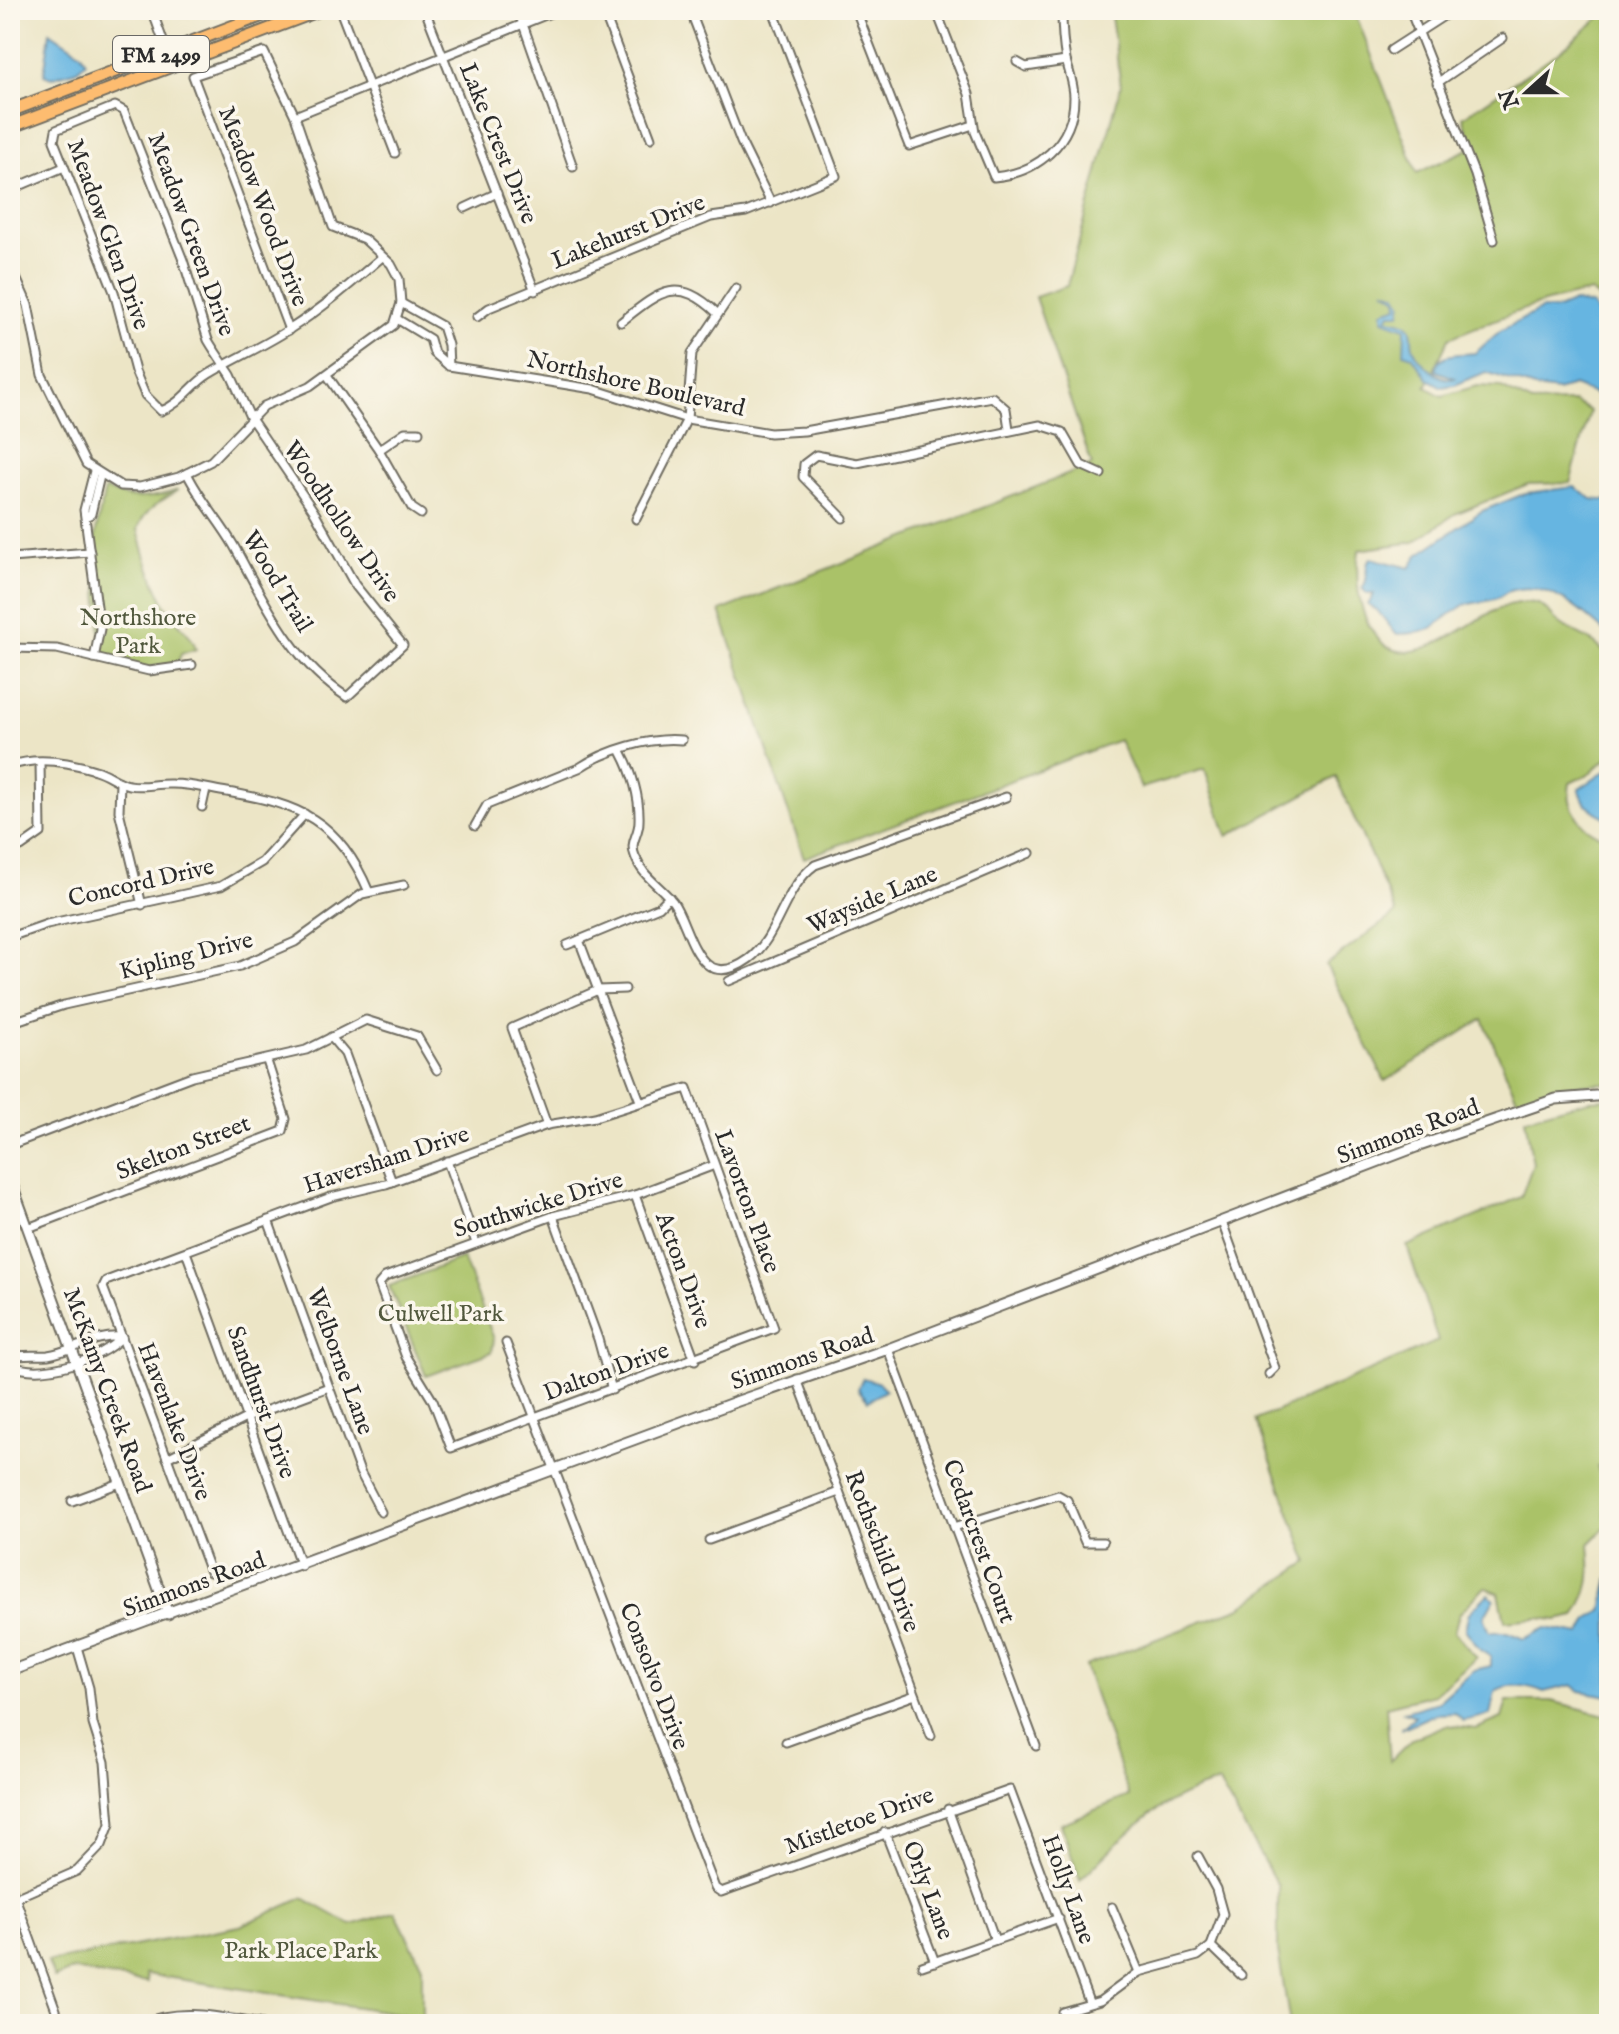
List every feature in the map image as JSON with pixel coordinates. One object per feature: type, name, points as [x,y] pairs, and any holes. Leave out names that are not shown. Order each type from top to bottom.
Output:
[{"type":"main road","name":"FM 2499","points":[[10,111],[276,10]]},
{"type":"main road","name":"FM 2499","points":[[10,127],[320,10]]},
{"type":"street","points":[[152,10],[172,66]]},
{"type":"street","points":[[340,10],[395,153]]},
{"type":"street","name":"Lake Crest Drive","points":[[425,10],[535,291]]},
{"type":"street","points":[[518,10],[573,167]]},
{"type":"street","points":[[10,264],[28,305],[42,375],[80,454],[97,474],[121,486],[140,487],[187,473],[211,461],[250,417],[264,406],[327,375],[394,325],[397,319],[401,303],[399,279],[364,239],[333,227],[295,116],[369,83],[558,10]]},
{"type":"street","points":[[603,10],[651,138]]},
{"type":"street","points":[[690,10],[741,142],[771,203]]},
{"type":"street","name":"Lakehurst Drive","points":[[477,317],[489,308],[711,217],[771,203],[829,182],[836,176],[773,10]]},
{"type":"street","points":[[856,10],[909,146],[973,125]]},
{"type":"street","points":[[936,10],[969,94],[973,125],[994,177],[1042,161],[1057,149],[1074,97],[1066,61],[1062,10]]},
{"type":"street","points":[[1410,10],[1475,175],[1494,240]]},
{"type":"street","points":[[1391,50],[1453,10]]},
{"type":"street","points":[[1437,83],[1503,38]]},
{"type":"street","name":"Meadow Wood Drive","points":[[289,330],[193,76],[264,52],[295,116]]},
{"type":"street","points":[[1017,62],[1026,67],[1066,61]]},
{"type":"street","name":"Meadow Glen Drive","points":[[120,107],[56,130],[54,141],[114,292],[135,371],[145,395],[161,411],[224,366]]},
{"type":"street","name":"Meadow Green Drive","points":[[120,107],[183,260],[208,340],[250,417]]},
{"type":"street","points":[[10,190],[64,167]]},
{"type":"street","points":[[465,208],[497,193]]},
{"type":"street","points":[[224,366],[289,330],[382,257]]},
{"type":"street","points":[[636,519],[687,419],[692,353],[736,288]]},
{"type":"street","points":[[621,322],[664,291],[692,292],[717,313]]},
{"type":"street","points":[[401,303],[442,326],[448,345],[449,366]]},
{"type":"street","points":[[397,319],[430,339],[434,353],[449,366]]},
{"type":"street","points":[[423,334],[436,321]]},
{"type":"street","name":"Northshore Boulevard","points":[[449,366],[593,389],[687,419],[770,433],[795,432],[992,397],[1006,409],[1009,429]]},
{"type":"street","points":[[327,375],[379,450],[412,508],[421,514]]},
{"type":"street","name":"Woodhollow Drive","points":[[250,417],[315,513],[355,585],[403,645],[347,697]]},
{"type":"street","points":[[843,518],[803,477],[804,464],[816,455],[857,463],[1040,425],[1056,428],[1065,437],[1081,465],[1101,474]]},
{"type":"street","points":[[379,450],[405,432],[419,432]]},
{"type":"street","name":"Wood Trail","points":[[187,473],[199,499],[235,548],[276,622],[321,679],[347,697]]},
{"type":"street","points":[[94,658],[100,629],[84,504],[97,474]]},
{"type":"street","points":[[10,558],[90,552]]},
{"type":"street","points":[[10,648],[57,649],[149,671],[192,665]]},
{"type":"street","points":[[475,826],[487,805],[621,751],[665,738],[682,740]]},
{"type":"street","points":[[621,751],[635,788],[640,823],[631,843],[635,856],[651,883],[669,897],[694,952],[716,968],[729,968],[752,957],[796,884],[815,865],[1006,797]]},
{"type":"street","points":[[10,766],[40,762],[96,770],[120,782],[206,789],[278,801],[305,814],[348,851],[369,892]]},
{"type":"street","points":[[21,847],[41,833],[40,762]]},
{"type":"street","points":[[120,782],[119,811],[142,905]]},
{"type":"street","points":[[202,807],[206,789]]},
{"type":"street","name":"Concord Drive","points":[[10,937],[47,924],[221,886],[248,873],[281,844],[305,814]]},
{"type":"street","name":"Wayside Lane","points":[[729,981],[1030,853]]},
{"type":"street","name":"Kipling Drive","points":[[10,1023],[64,1005],[240,966],[295,942],[369,892],[404,885]]},
{"type":"street","points":[[567,945],[659,907],[669,897]]},
{"type":"street","points":[[579,940],[640,1101]]},
{"type":"street","points":[[547,1125],[512,1028],[598,990],[611,987],[625,989]]},
{"type":"street","points":[[10,1145],[192,1076],[306,1050],[366,1020],[396,1028],[423,1043],[437,1070]]},
{"type":"street","points":[[331,1037],[345,1054],[392,1182]]},
{"type":"street","name":"Skelton Street","points":[[28,1228],[283,1131],[286,1119],[267,1061]]},
{"type":"street","name":"Haversham Drive","points":[[102,1284],[331,1197],[392,1182],[547,1125],[595,1117],[687,1088]]},
{"type":"street","name":"Lavorton Place","points":[[687,1088],[712,1166],[774,1328]]},
{"type":"street","name":"Simmons Road","points":[[10,1671],[301,1566],[797,1379],[888,1349],[1397,1154],[1556,1099],[1609,1095]]},
{"type":"street","points":[[447,1161],[476,1243]]},
{"type":"street","name":"Southwicke Drive","points":[[451,1448],[428,1390],[406,1357],[379,1284],[390,1275],[476,1243],[553,1216],[635,1195],[712,1166]]},
{"type":"street","name":"McKamy Creek Road","points":[[10,1179],[168,1614]]},
{"type":"street","name":"Acton Drive","points":[[635,1195],[695,1360]]},
{"type":"street","points":[[553,1216],[598,1339],[612,1390]]},
{"type":"street","name":"Welborne Lane","points":[[268,1220],[360,1472],[381,1512]]},
{"type":"street","points":[[1222,1222],[1275,1368],[1269,1374]]},
{"type":"street","name":"Sandhurst Drive","points":[[186,1252],[301,1566]]},
{"type":"street","name":"Havenlake Drive","points":[[102,1284],[210,1572]]},
{"type":"street","name":"Dalton Drive","points":[[451,1448],[695,1360],[774,1328]]},
{"type":"street","points":[[10,1357],[71,1350],[109,1336],[122,1337]]},
{"type":"street","points":[[10,1365],[51,1369],[112,1347],[122,1337]]},
{"type":"street","name":"Consolvo Drive","points":[[506,1343],[711,1883],[721,1892]]},
{"type":"street","name":"Cedarcrest Court","points":[[888,1349],[1036,1746]]},
{"type":"street","name":"Rothschild Drive","points":[[797,1379],[931,1736]]},
{"type":"street","points":[[167,1458],[246,1418],[329,1387]]},
{"type":"street","points":[[72,1501],[120,1483]]},
{"type":"street","points":[[709,1540],[839,1492]]},
{"type":"street","points":[[954,1527],[1058,1495],[1067,1500],[1085,1542],[1103,1542]]},
{"type":"street","points":[[15,1898],[77,1871],[102,1845],[110,1824],[105,1762],[93,1724],[89,1688],[77,1647]]},
{"type":"street","points":[[786,1742],[915,1695]]},
{"type":"street","name":"Mistletoe Drive","points":[[721,1892],[948,1809],[1010,1790]]},
{"type":"street","name":"Holly Lane","points":[[1010,1790],[1089,2002]]},
{"type":"street","points":[[948,1809],[995,1940]]},
{"type":"street","name":"Orly Lane","points":[[885,1832],[935,1962]]},
{"type":"street","points":[[1062,2012],[1110,1995],[1139,1972],[1198,1956],[1211,1946],[1223,1914],[1216,1889],[1198,1856]]},
{"type":"street","points":[[10,1883],[61,2024]]},
{"type":"street","points":[[1112,1907],[1139,1972]]},
{"type":"street","points":[[922,1966],[1059,1918]]},
{"type":"street","points":[[1211,1946],[1241,1975]]},
{"type":"street","points":[[141,2024],[155,2017],[185,2014],[263,2024]]},
{"type":"green space","points":[[1110,10],[1354,10],[1417,173],[1473,147],[1463,117],[1559,52],[1609,10],[1609,308],[1592,292],[1573,295],[1519,311],[1449,338],[1426,387],[1442,396],[1477,386],[1499,387],[1532,403],[1574,402],[1590,411],[1570,483],[1528,484],[1455,514],[1414,542],[1359,550],[1357,572],[1364,613],[1373,632],[1387,647],[1404,652],[1422,649],[1497,610],[1513,604],[1529,603],[1543,607],[1563,625],[1598,646],[1609,659],[1609,756],[1591,773],[1570,783],[1569,792],[1573,810],[1584,825],[1609,838],[1609,1083],[1572,1085],[1517,1099],[1483,1019],[1385,1081],[1326,965],[1396,913],[1336,777],[1227,836],[1205,769],[1141,788],[1119,740],[804,858],[720,611],[1092,465],[1035,297],[1067,286],[1121,86]]},
{"type":"green space","name":"Northshore Park","points":[[105,489],[123,496],[141,498],[178,490],[149,511],[138,529],[160,593],[170,613],[192,639],[196,649],[181,654],[177,665],[146,668],[102,658],[95,536]]},
{"type":"green space","points":[[1609,1099],[1609,1463],[1597,1467],[1609,1492],[1604,1513],[1609,1524],[1589,1544],[1588,1589],[1575,1616],[1557,1620],[1505,1621],[1499,1593],[1485,1587],[1459,1614],[1454,1632],[1476,1658],[1434,1694],[1386,1706],[1390,1761],[1412,1739],[1446,1725],[1476,1729],[1502,1718],[1507,1701],[1551,1701],[1609,1716],[1609,2024],[1290,2024],[1278,1951],[1278,1886],[1219,1783],[1196,1790],[1159,1809],[1127,1834],[1080,1880],[1061,1824],[1129,1796],[1085,1666],[1241,1607],[1308,1562],[1256,1420],[1438,1341],[1407,1246],[1521,1197],[1533,1164],[1525,1118],[1589,1100]]},
{"type":"green space","name":"Culwell Park","points":[[463,1258],[494,1339],[492,1352],[426,1376],[389,1286]]},
{"type":"green space","name":"Park Place Park","points":[[303,1898],[351,1925],[395,1912],[422,1966],[422,2017],[146,1974],[147,1983],[74,1970],[54,1978],[48,1962],[240,1926]]},
{"type":"water","points":[[50,32],[81,53],[86,62],[77,70],[51,78],[44,75]]},
{"type":"water","points":[[1384,289],[1397,294],[1402,303],[1400,313],[1390,313],[1387,318],[1408,325],[1419,358],[1436,374],[1449,379],[1455,378],[1436,371],[1438,364],[1446,357],[1475,353],[1500,331],[1542,309],[1555,310],[1574,302],[1592,305],[1599,317],[1609,321],[1609,400],[1574,386],[1557,391],[1534,388],[1486,372],[1442,387],[1428,379],[1412,356],[1404,353],[1405,328],[1383,320],[1383,311],[1398,306],[1397,298]]},
{"type":"water","points":[[1575,487],[1592,499],[1609,501],[1609,636],[1566,601],[1553,594],[1526,588],[1508,591],[1492,600],[1465,605],[1433,627],[1420,632],[1396,634],[1377,610],[1368,605],[1374,594],[1367,594],[1362,588],[1371,558],[1410,568],[1418,555],[1482,511],[1526,493]]},
{"type":"water","points":[[1609,769],[1609,820],[1586,805],[1579,789]]},
{"type":"water","points":[[863,1378],[879,1383],[886,1390],[868,1401],[858,1389]]},
{"type":"water","points":[[1609,1577],[1609,1696],[1580,1691],[1572,1685],[1544,1692],[1513,1686],[1495,1691],[1490,1715],[1463,1721],[1455,1713],[1435,1714],[1401,1729],[1415,1716],[1404,1712],[1438,1702],[1474,1670],[1491,1666],[1491,1657],[1480,1650],[1465,1629],[1469,1613],[1488,1594],[1494,1599],[1484,1617],[1490,1632],[1507,1632],[1524,1639],[1546,1628],[1581,1634],[1588,1620],[1602,1611]]}]
